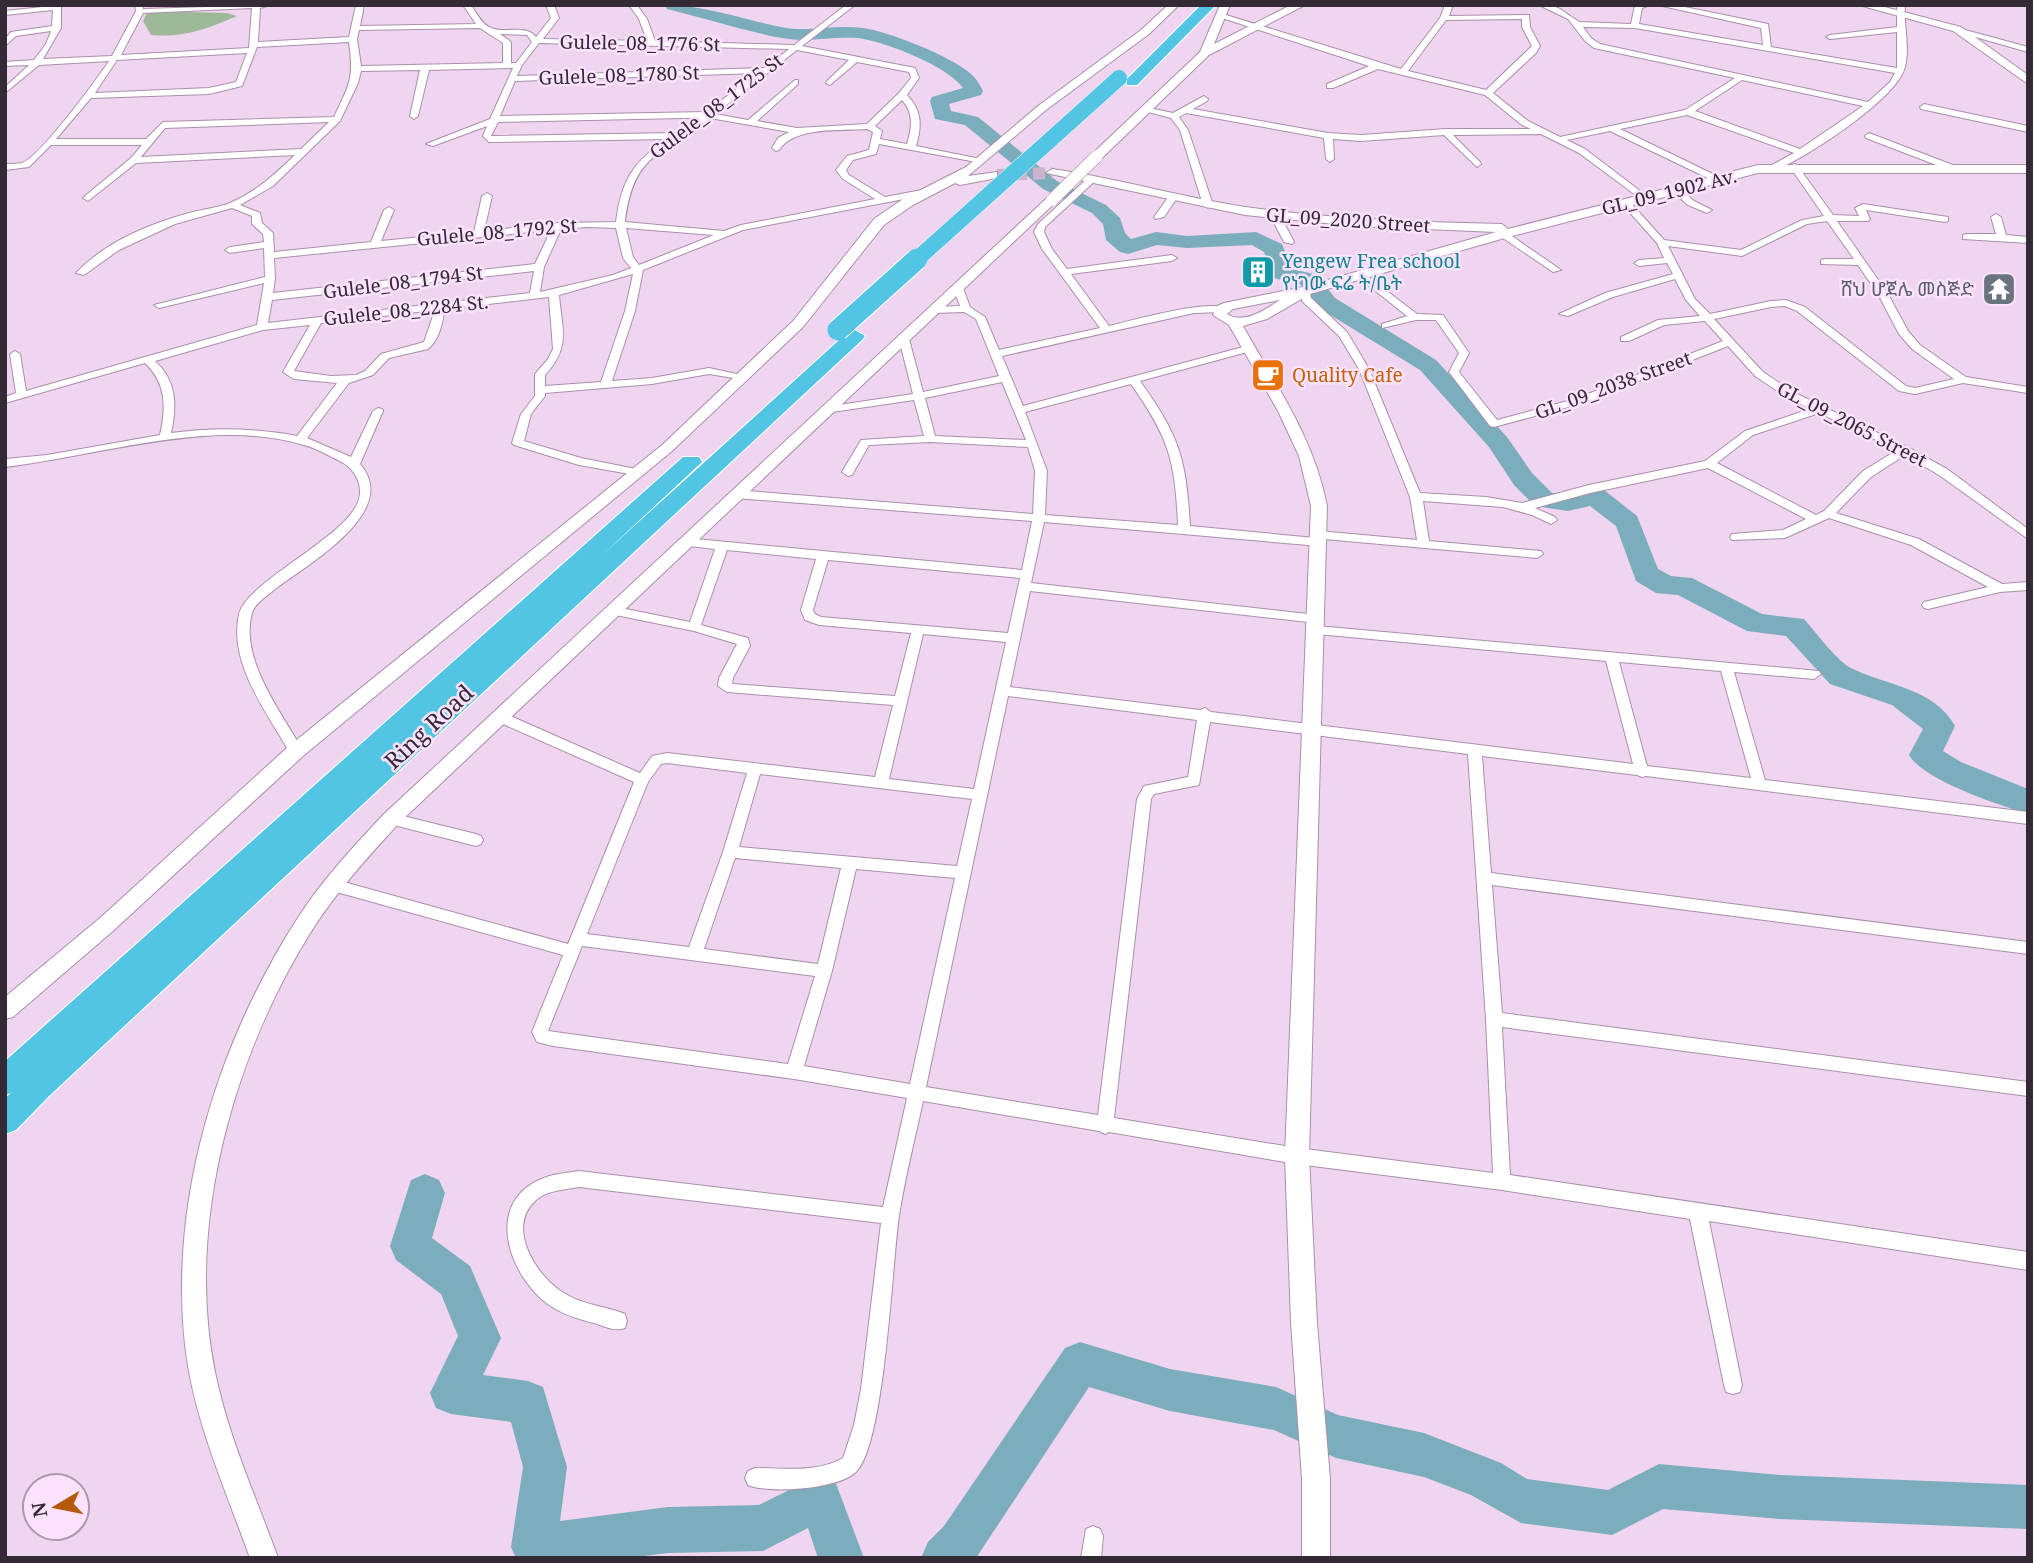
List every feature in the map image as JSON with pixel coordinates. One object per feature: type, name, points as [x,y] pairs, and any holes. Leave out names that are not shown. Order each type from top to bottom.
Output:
[{"type":"highway","points":[[1125,80],[1191,5]]},
{"type":"highway","points":[[846,333],[1125,80],[1218,9]]},
{"type":"highway","name":"Ring Road","points":[[5,1081],[846,333]]},
{"type":"highway","name":"Ring Road","points":[[5,1120],[38,1086],[846,333]]},
{"type":"street","points":[[5,12],[22,5]]},
{"type":"street","points":[[5,167],[26,165],[49,142],[132,32],[139,8],[267,5]]},
{"type":"street","points":[[81,273],[103,253],[149,228],[233,205],[263,190],[337,119],[354,83],[357,69],[353,39],[360,5]]},
{"type":"street","points":[[467,5],[482,26],[510,46],[508,66]]},
{"type":"street","points":[[550,5],[555,18],[519,65],[497,119],[487,136],[489,139],[535,143],[614,137],[679,136]]},
{"type":"street","points":[[633,5],[643,19],[652,43]]},
{"type":"street","name":"Gulele_08_1725 St","points":[[638,270],[628,258],[620,224],[623,200],[636,169],[650,154],[708,115],[851,5]]},
{"type":"street","points":[[5,1010],[107,925],[296,751],[637,473],[798,324],[879,222],[927,192],[981,174],[982,160],[1042,108],[1145,32],[1174,5]]},
{"type":"street","points":[[264,1558],[214,1416],[198,1346],[194,1290],[195,1236],[206,1174],[225,1100],[244,1046],[299,935],[333,885],[391,818],[825,410],[904,340],[1205,52],[1258,29],[1300,5]]},
{"type":"street","points":[[1403,72],[1444,18],[1449,5]]},
{"type":"street","points":[[1543,5],[1561,12],[1577,24],[1593,44],[1870,106]]},
{"type":"street","points":[[1635,26],[1638,7],[1646,5]]},
{"type":"street","points":[[1662,5],[1765,26],[1767,50]]},
{"type":"street","points":[[1864,5],[1900,10],[2028,50]]},
{"type":"street","points":[[5,12],[57,6],[57,28],[52,42],[37,62],[5,91]]},
{"type":"street","points":[[86,96],[229,88],[239,84],[254,47],[256,7]]},
{"type":"street","points":[[1205,52],[1218,9],[1258,29],[1377,65],[1488,93],[1540,132]]},
{"type":"street","points":[[1775,167],[1803,153],[1870,106],[1900,71],[1900,10]]},
{"type":"street","points":[[1444,18],[1528,14],[1526,27],[1536,46],[1488,93]]},
{"type":"street","points":[[1577,24],[1635,26],[1900,71]]},
{"type":"street","points":[[356,27],[482,26]]},
{"type":"street","points":[[5,44],[14,34],[57,28]]},
{"type":"street","points":[[1830,37],[1900,29]]},
{"type":"street","points":[[1957,29],[2028,81]]},
{"type":"street","name":"Gulele_08_1776 St","points":[[491,31],[528,33],[535,41],[793,47],[912,70],[915,78],[902,95]]},
{"type":"street","points":[[5,64],[353,39]]},
{"type":"street","points":[[830,83],[856,58]]},
{"type":"street","points":[[357,69],[519,65]]},
{"type":"street","points":[[1330,86],[1377,65]]},
{"type":"street","points":[[414,116],[425,68]]},
{"type":"street","name":"Gulele_08_1780 St","points":[[515,79],[765,70]]},
{"type":"street","points":[[1561,139],[1688,112],[1740,79]]},
{"type":"street","points":[[5,83],[16,82]]},
{"type":"street","points":[[751,122],[795,82]]},
{"type":"street","points":[[430,144],[497,119],[708,115],[797,131],[869,125],[902,95],[916,113],[917,124],[911,146]]},
{"type":"street","points":[[1145,110],[1174,116],[1203,99]]},
{"type":"street","points":[[1924,107],[2028,129]]},
{"type":"street","points":[[1185,110],[1328,136],[1398,140],[1446,132],[1540,132],[1561,139],[1602,165],[1645,199]]},
{"type":"street","points":[[1688,112],[1803,153]]},
{"type":"street","points":[[614,137],[622,116]]},
{"type":"street","points":[[1174,116],[1184,130],[1208,205]]},
{"type":"street","points":[[88,198],[134,160],[163,125],[337,119]]},
{"type":"street","points":[[869,125],[878,131],[873,152],[850,158],[841,170],[846,177],[883,200]]},
{"type":"street","points":[[1611,128],[1718,180]]},
{"type":"street","points":[[776,148],[781,140],[797,131]]},
{"type":"street","points":[[1446,132],[1477,164]]},
{"type":"street","points":[[1869,135],[1955,169]]},
{"type":"street","points":[[1328,136],[1330,159]]},
{"type":"street","points":[[875,141],[982,160]]},
{"type":"street","points":[[49,142],[148,142]]},
{"type":"street","points":[[134,160],[302,152]]},
{"type":"street","name":"GL_09_1902 Av.","points":[[1305,291],[1525,228],[1775,167],[2028,169]]},
{"type":"street","points":[[1794,167],[1883,293],[1903,332],[1916,347],[1963,380]]},
{"type":"street","name":"GL_09_2020 Street","points":[[1052,173],[1092,179],[1208,205],[1275,215],[1398,226],[1525,228]]},
{"type":"street","points":[[1092,179],[1040,229],[1040,238],[1106,329]]},
{"type":"street","points":[[1677,191],[1691,203],[1707,211]]},
{"type":"street","name":"Gulele_08_2284 St.","points":[[5,400],[262,327],[554,293],[638,270],[723,233],[927,192]]},
{"type":"street","points":[[479,233],[487,196]]},
{"type":"street","points":[[1159,218],[1172,198]]},
{"type":"street","name":"GL_09_2065 Street","points":[[1627,204],[1661,242],[1691,300],[1775,386],[1905,450],[1943,472],[2028,535]]},
{"type":"street","points":[[233,205],[257,215],[257,224],[265,229],[271,249],[270,279],[262,327]]},
{"type":"street","points":[[858,207],[879,222]]},
{"type":"street","points":[[1661,242],[1719,257],[1748,252],[1791,228],[1830,218],[1865,219],[1860,208],[1863,207],[1945,219]]},
{"type":"street","points":[[375,244],[389,211]]},
{"type":"street","points":[[1275,215],[1289,242]]},
{"type":"street","points":[[1996,217],[2002,237]]},
{"type":"street","name":"Gulele_08_1792 St","points":[[230,250],[375,244],[558,226],[620,224],[723,233]]},
{"type":"street","points":[[535,295],[539,267],[558,226]]},
{"type":"street","points":[[1503,234],[1556,270]]},
{"type":"street","points":[[1966,237],[2028,240]]},
{"type":"street","points":[[1064,272],[1172,258]]},
{"type":"street","points":[[1639,263],[1670,260]]},
{"type":"street","points":[[1824,262],[1860,262]]},
{"type":"street","name":"Gulele_08_1794 St","points":[[267,297],[539,267]]},
{"type":"street","points":[[606,385],[614,351],[638,284],[638,270]]},
{"type":"street","points":[[1359,274],[1415,317]]},
{"type":"street","points":[[1564,314],[1609,295],[1679,275]]},
{"type":"street","points":[[159,305],[270,279]]},
{"type":"street","points":[[958,287],[966,309]]},
{"type":"street","points":[[1229,307],[1220,315],[1225,321],[1235,324],[1253,319],[1305,291]]},
{"type":"street","points":[[997,354],[1194,310],[1229,307],[1305,291]]},
{"type":"street","points":[[1305,291],[1306,299],[1343,334],[1364,369],[1416,497],[1424,544]]},
{"type":"street","points":[[540,390],[537,383],[540,374],[554,360],[558,349],[554,293]]},
{"type":"street","points":[[1625,338],[1662,322],[1707,318],[1771,304],[1794,305],[1903,389],[1915,391],[1963,380],[2028,390]]},
{"type":"street","points":[[318,319],[288,372],[294,376],[346,379],[365,376],[379,359],[387,355],[423,349],[431,344],[441,305]]},
{"type":"street","points":[[1229,307],[1252,312],[1253,319]]},
{"type":"street","points":[[755,1478],[825,1475],[843,1470],[853,1462],[861,1438],[883,1295],[890,1216],[1039,518],[1041,471],[1021,410],[980,317],[966,309],[934,310]]},
{"type":"street","name":"GL_09_2038 Street","points":[[1415,317],[1433,316],[1443,319],[1464,353],[1454,372],[1494,424],[1579,401],[1730,342]]},
{"type":"street","points":[[1387,326],[1415,317]]},
{"type":"street","points":[[1235,324],[1247,349],[1291,419],[1310,462],[1317,494],[1317,624],[1297,1156],[1308,1385],[1316,1479],[1316,1558]]},
{"type":"street","points":[[904,340],[930,439]]},
{"type":"street","points":[[1021,410],[1247,349]]},
{"type":"street","points":[[15,354],[22,396]]},
{"type":"street","points":[[148,360],[168,383],[171,412],[165,437]]},
{"type":"street","points":[[540,390],[606,385],[709,371],[742,378]]},
{"type":"street","points":[[825,410],[920,396],[1006,378]]},
{"type":"street","points":[[301,439],[346,379]]},
{"type":"street","points":[[1135,381],[1164,422],[1179,457],[1184,528]]},
{"type":"street","points":[[540,390],[526,414],[517,443],[579,461],[637,473]]},
{"type":"street","points":[[1523,507],[1589,489],[1709,464],[1749,433],[1820,409]]},
{"type":"street","points":[[354,464],[378,411]]},
{"type":"street","points":[[5,463],[70,457],[165,437],[239,432],[301,439],[354,464],[364,475],[367,491],[361,509],[346,528],[314,556],[256,596],[247,607],[244,650],[252,671],[296,751]]},
{"type":"street","points":[[848,472],[866,442],[930,439],[1033,444]]},
{"type":"street","points":[[1736,537],[1785,534],[1822,516],[1867,474],[1905,450]]},
{"type":"street","points":[[1709,464],[1822,516],[1916,542],[2000,588]]},
{"type":"street","points":[[735,494],[1319,539],[1424,544],[1537,555]]},
{"type":"street","points":[[1416,497],[1523,507],[1551,520]]},
{"type":"street","points":[[685,542],[823,555],[1025,581],[1317,624],[1611,656],[1814,674]]},
{"type":"street","points":[[694,626],[722,546]]},
{"type":"street","points":[[823,555],[807,610],[809,617],[819,621],[1015,638]]},
{"type":"street","points":[[1928,604],[2000,588],[2028,586]]},
{"type":"street","points":[[611,610],[694,626],[743,641],[744,646],[726,678],[725,686],[732,689],[898,701]]},
{"type":"street","points":[[881,781],[898,701],[918,629]]},
{"type":"street","points":[[1611,656],[1642,772]]},
{"type":"street","points":[[1726,667],[1760,786]]},
{"type":"street","points":[[1003,691],[1205,713],[1475,752],[2028,818]]},
{"type":"street","points":[[1105,1126],[1144,799],[1149,790],[1194,781],[1205,713]]},
{"type":"street","points":[[499,716],[642,780]]},
{"type":"street","points":[[1475,752],[1494,1019],[1502,1182]]},
{"type":"street","points":[[981,795],[881,781],[667,758],[657,760],[642,780],[540,1032],[543,1037],[794,1072],[1297,1156],[1502,1182],[2028,1261]]},
{"type":"street","points":[[694,955],[730,852],[755,768]]},
{"type":"street","points":[[391,818],[476,840]]},
{"type":"street","points":[[730,852],[964,873]]},
{"type":"street","points":[[794,1072],[824,971],[850,863]]},
{"type":"street","points":[[1484,878],[2028,948]]},
{"type":"street","points":[[333,885],[574,945],[694,955],[824,971]]},
{"type":"street","points":[[1494,1019],[2028,1089]]},
{"type":"street","points":[[618,1321],[578,1310],[550,1295],[526,1271],[516,1244],[516,1221],[523,1202],[542,1187],[579,1179],[890,1216]]},
{"type":"street","points":[[1698,1213],[1733,1385]]},
{"type":"street","points":[[1091,1558],[1093,1536]]},
{"type":"green space","points":[[148,11],[226,13],[237,16],[195,32],[151,35],[143,21]]},
{"type":"waterway","points":[[673,5],[783,33],[820,36],[841,32],[863,33],[934,58],[965,78],[974,91],[939,101],[942,115],[971,121],[1050,185],[1099,209],[1113,222],[1114,235],[1128,247],[1156,238],[1187,242],[1256,238],[1274,249],[1282,273],[1309,280],[1327,303],[1428,365],[1498,442],[1523,479],[1544,500],[1568,503],[1595,496],[1628,522],[1646,574],[1666,586],[1682,585],[1757,624],[1794,626],[1840,676],[1903,697],[1940,726],[1925,755],[1950,770],[2028,802]]},
{"type":"waterway","points":[[425,1193],[410,1246],[456,1280],[480,1338],[451,1393],[528,1402],[545,1467],[534,1547],[668,1530],[763,1528],[819,1497],[841,1558]]},
{"type":"waterway","points":[[944,1558],[960,1542],[1080,1363],[1170,1390],[1276,1409],[1336,1436],[1424,1455],[1485,1479],[1521,1501],[1612,1513],[1659,1486],[1780,1497],[2028,1507]]},
{"type":"tunnel","points":[[997,175],[1052,173]]},
{"type":"place","name":"Yengew Frea school የነገው ፍሬ ት/ቤት","points":[[1258,272]]},
{"type":"place","name":"ሸህ ሆጀሌ መስጅድ","points":[[1999,289]]},
{"type":"place","name":"Quality Cafe","points":[[1268,375]]}]
